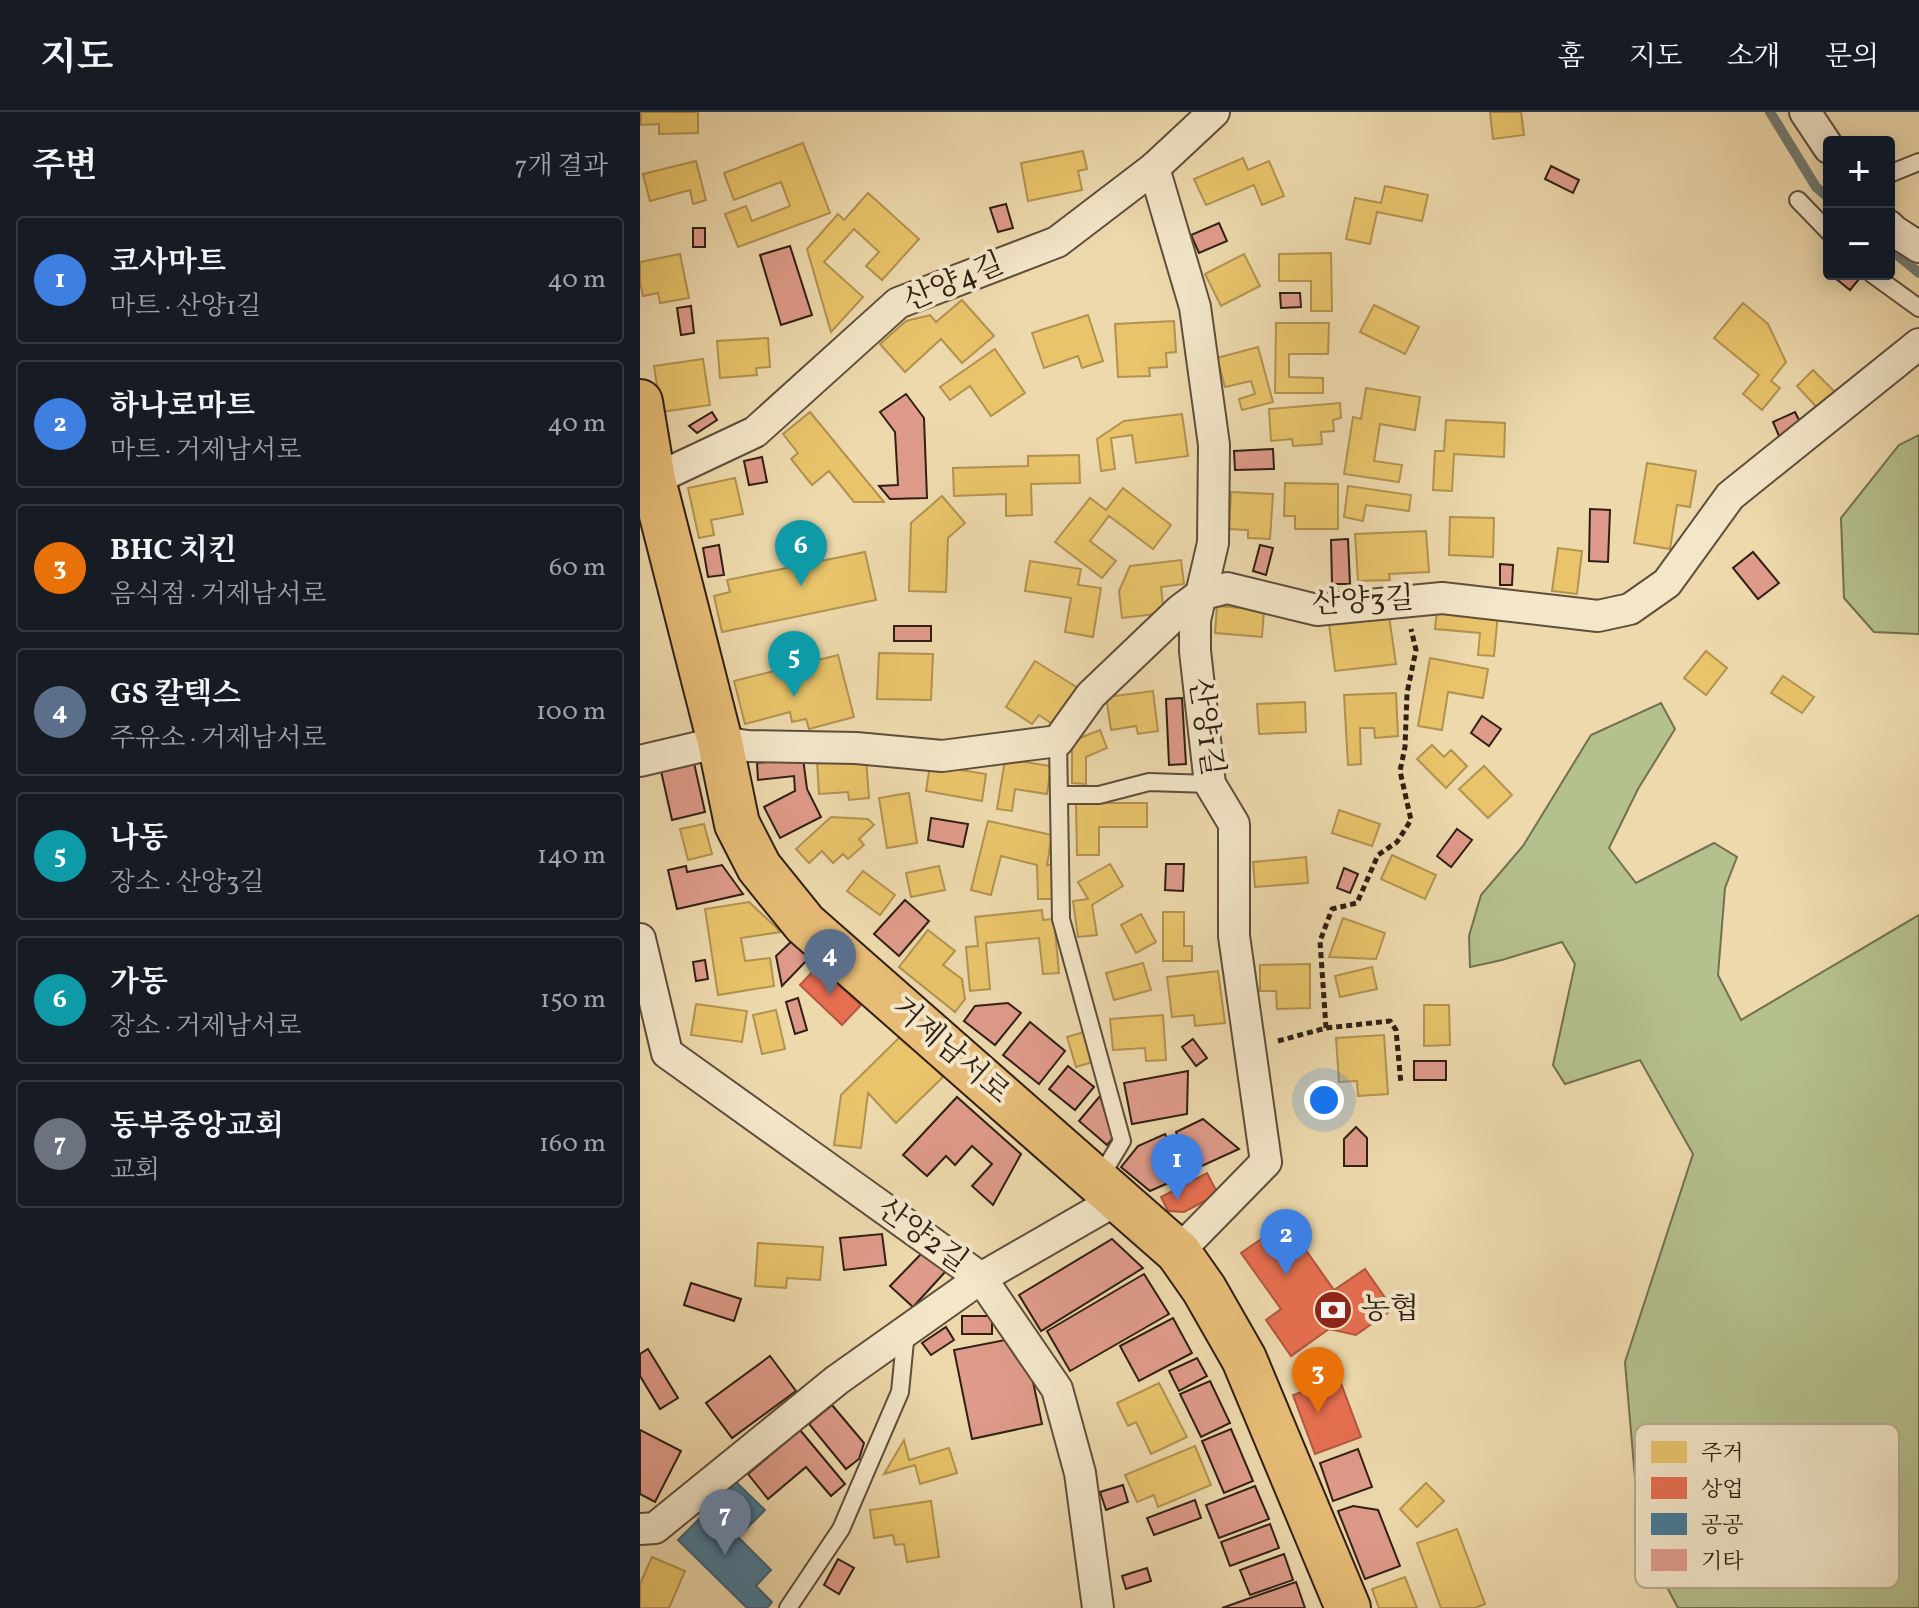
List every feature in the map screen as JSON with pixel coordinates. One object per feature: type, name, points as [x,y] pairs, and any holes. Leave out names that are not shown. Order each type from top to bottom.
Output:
[{"type":"main road","name":"거제남서로","points":[[640,402],[653,480],[720,742],[737,824],[759,867],[805,924],[1178,1252],[1204,1289],[1244,1359],[1348,1608]]},
{"type":"street","name":"산양4길","points":[[653,480],[755,432],[898,303],[1057,242],[1154,168],[1214,112]]},
{"type":"street","points":[[1805,112],[1823,139]]},
{"type":"street","name":"산양1길","points":[[1154,168],[1195,307],[1214,445],[1213,543],[1195,620],[1195,651],[1210,784],[1234,824],[1234,936],[1266,1162],[1178,1252]]},
{"type":"street","points":[[1895,232],[1919,247]]},
{"type":"street","name":"산양3길","points":[[1200,595],[1227,588],[1317,610],[1442,598],[1598,616],[1630,609],[1667,583],[1730,496],[1919,344]]},
{"type":"street","points":[[640,761],[720,742],[748,746],[856,748],[942,756],[1058,741],[1091,695],[1180,610],[1200,595]]},
{"type":"street","name":"산양2길","points":[[640,939],[667,1053],[981,1278],[1057,1389],[1080,1473],[1098,1608]]},
{"type":"street","points":[[640,1529],[655,1528],[837,1380],[1108,1190]]},
{"type":"lane","points":[[1895,172],[1919,162]]},
{"type":"lane","points":[[1798,200],[1823,226]]},
{"type":"lane","points":[[1880,280],[1919,308]]},
{"type":"lane","points":[[1058,741],[1061,919],[1122,1141],[1108,1190]]},
{"type":"lane","points":[[1059,795],[1099,795],[1149,782],[1210,784]]},
{"type":"lane","points":[[788,1608],[841,1529],[900,1392],[906,1331]]},
{"type":"path","points":[[1326,1028],[1320,941],[1332,909],[1357,903],[1378,855],[1397,842],[1411,820],[1400,771],[1405,747],[1407,693],[1416,650],[1404,601]]},
{"type":"path","points":[[1250,1048],[1326,1028],[1390,1021],[1396,1030],[1401,1084]]},
{"type":"green space","points":[[1919,435],[1919,634],[1874,632],[1844,598],[1841,518],[1899,445]]},
{"type":"green space","points":[[1661,703],[1675,729],[1638,789],[1609,848],[1636,883],[1714,843],[1737,857],[1725,888],[1718,975],[1741,1020],[1919,915],[1919,1608],[1678,1608],[1667,1588],[1899,1588],[1899,1424],[1635,1424],[1635,1478],[1625,1362],[1693,1154],[1640,1060],[1565,1084],[1553,1065],[1575,964],[1562,942],[1470,967],[1469,936],[1481,895],[1523,846],[1591,735]]},
{"type":"building: 주거","points":[[641,112],[698,112],[698,133],[659,134],[659,124],[641,125]]},
{"type":"building: 주거","points":[[1490,112],[1521,112],[1524,135],[1493,139]]},
{"type":"building: 주거","points":[[803,143],[830,213],[738,247],[725,214],[746,206],[752,221],[790,206],[781,182],[734,200],[724,173]]},
{"type":"building: 주거","points":[[1083,151],[1087,169],[1078,171],[1082,190],[1028,201],[1021,163]]},
{"type":"building: 주거","points":[[1243,158],[1248,170],[1269,161],[1284,196],[1262,205],[1254,185],[1206,205],[1194,179]]},
{"type":"building: 주거","points":[[696,161],[706,200],[693,204],[690,190],[650,201],[643,174]]},
{"type":"building: 주거","points":[[1385,186],[1428,195],[1422,221],[1377,212],[1370,244],[1346,239],[1355,198],[1381,203]]},
{"type":"building: 주거","points":[[868,193],[919,239],[882,280],[866,266],[879,252],[854,229],[824,262],[863,297],[831,332],[807,249],[838,214],[844,220]]},
{"type":"building: 주거","points":[[1331,253],[1332,311],[1311,311],[1311,281],[1279,281],[1279,254]]},
{"type":"building: 주거","points":[[680,254],[689,298],[660,303],[658,293],[643,296],[640,262]]},
{"type":"building: 주거","points":[[1244,254],[1260,286],[1221,306],[1205,274]]},
{"type":"building: 주거","points":[[962,300],[994,336],[962,363],[941,339],[905,372],[880,344],[906,321],[930,315],[936,322]]},
{"type":"building: 주거","points":[[1743,303],[1768,324],[1786,362],[1771,381],[1780,388],[1762,410],[1743,394],[1759,375],[1714,338]]},
{"type":"building: 주거","points":[[1374,305],[1419,327],[1405,354],[1360,332]]},
{"type":"building: 주거","points":[[1088,315],[1103,361],[1082,368],[1078,356],[1044,368],[1032,333]]},
{"type":"building: 주거","points":[[1174,321],[1176,352],[1166,353],[1167,367],[1149,368],[1150,376],[1118,377],[1115,324]]},
{"type":"building: 주거","points":[[1276,323],[1329,323],[1328,354],[1289,354],[1289,377],[1323,378],[1323,393],[1275,393]]},
{"type":"building: 주거","points":[[768,338],[770,367],[756,368],[757,375],[720,378],[717,341]]},
{"type":"building: 주거","points":[[1258,347],[1273,402],[1242,410],[1239,399],[1255,394],[1251,381],[1225,387],[1217,358]]},
{"type":"building: 주거","points":[[995,349],[1025,393],[991,416],[970,386],[950,400],[940,387]]},
{"type":"building: 주거","points":[[703,359],[710,405],[661,412],[654,366]]},
{"type":"building: 주거","points":[[1813,370],[1838,395],[1821,412],[1797,386]]},
{"type":"building: 주거","points":[[1366,388],[1420,397],[1415,430],[1380,424],[1374,461],[1402,465],[1399,482],[1344,474],[1353,417],[1361,419]]},
{"type":"building: 주거","points":[[1340,403],[1341,418],[1333,420],[1334,431],[1321,432],[1322,444],[1293,446],[1292,439],[1271,441],[1269,409]]},
{"type":"building: 주거","points":[[810,412],[884,502],[854,502],[829,471],[812,485],[791,459],[798,453],[783,434]]},
{"type":"building: 주거","points":[[1182,414],[1188,456],[1136,463],[1132,435],[1111,438],[1115,469],[1101,471],[1097,439],[1124,421]]},
{"type":"building: 주거","points":[[1446,420],[1505,423],[1504,457],[1454,454],[1452,491],[1433,490],[1435,451],[1444,451]]},
{"type":"building: 주거","points":[[1079,455],[1080,483],[1031,484],[1032,515],[1006,516],[1006,494],[954,496],[953,468],[1028,466],[1028,456]]},
{"type":"building: 주거","points":[[1647,463],[1696,471],[1690,507],[1677,505],[1670,549],[1634,543]]},
{"type":"building: 주거","points":[[735,478],[743,514],[711,520],[714,535],[699,538],[688,488]]},
{"type":"building: 주거","points":[[1285,483],[1338,484],[1338,529],[1295,529],[1295,516],[1284,516]]},
{"type":"building: 주거","points":[[1348,486],[1411,495],[1409,511],[1366,505],[1363,521],[1344,517]]},
{"type":"building: 주거","points":[[1123,488],[1171,525],[1153,549],[1109,516],[1090,541],[1116,561],[1102,578],[1055,542],[1090,498],[1106,510]]},
{"type":"building: 주거","points":[[1231,492],[1273,494],[1270,539],[1248,538],[1248,530],[1229,529]]},
{"type":"building: 주거","points":[[942,496],[965,523],[948,538],[946,592],[909,591],[911,523]]},
{"type":"building: 주거","points":[[1450,517],[1494,518],[1493,557],[1449,555]]},
{"type":"building: 주거","points":[[1426,531],[1429,572],[1389,574],[1390,580],[1358,581],[1355,534]]},
{"type":"building: 주거","points":[[1558,548],[1582,551],[1577,594],[1552,591]]},
{"type":"building: 주거","points":[[865,552],[876,600],[722,632],[714,596],[730,592],[727,580]]},
{"type":"building: 주거","points":[[1181,560],[1184,584],[1161,587],[1164,613],[1122,618],[1119,591],[1130,566]]},
{"type":"building: 주거","points":[[1030,561],[1081,569],[1078,585],[1101,588],[1093,637],[1065,632],[1071,598],[1025,591]]},
{"type":"building: 주거","points":[[1217,606],[1264,610],[1262,637],[1215,633]]},
{"type":"building: 주거","points":[[1437,608],[1498,614],[1494,656],[1478,655],[1480,633],[1435,629]]},
{"type":"building: 주거","points":[[1389,616],[1396,664],[1335,671],[1329,624]]},
{"type":"building: 주거","points":[[1706,651],[1727,668],[1706,695],[1684,678]]},
{"type":"building: 주거","points":[[879,653],[933,654],[931,700],[877,699]]},
{"type":"building: 주거","points":[[838,655],[854,717],[809,729],[806,719],[792,722],[790,712],[745,724],[734,681]]},
{"type":"building: 주거","points":[[1430,658],[1488,669],[1483,698],[1448,692],[1442,730],[1418,726]]},
{"type":"building: 주거","points":[[1035,661],[1078,688],[1054,725],[1039,715],[1032,724],[1006,707]]},
{"type":"building: 주거","points":[[1783,676],[1814,697],[1802,713],[1771,693]]},
{"type":"building: 주거","points":[[1153,691],[1158,731],[1138,734],[1136,726],[1111,730],[1106,697]]},
{"type":"building: 주거","points":[[1396,693],[1398,736],[1375,738],[1374,728],[1360,728],[1361,764],[1348,765],[1344,695]]},
{"type":"building: 주거","points":[[1305,702],[1306,732],[1259,734],[1257,704]]},
{"type":"building: 주거","points":[[1100,730],[1107,748],[1086,757],[1086,784],[1072,783],[1072,741]]},
{"type":"building: 주거","points":[[1432,745],[1444,757],[1451,750],[1467,766],[1446,788],[1417,759]]},
{"type":"building: 주거","points":[[866,758],[869,798],[849,800],[848,792],[819,794],[817,761]]},
{"type":"building: 주거","points":[[1005,759],[1051,766],[1047,794],[1015,789],[1012,811],[997,809]]},
{"type":"building: 주거","points":[[930,765],[986,774],[982,801],[926,791]]},
{"type":"building: 주거","points":[[1484,766],[1512,795],[1488,818],[1459,789]]},
{"type":"building: 주거","points":[[909,793],[917,843],[887,848],[879,798]]},
{"type":"building: 주거","points":[[1076,803],[1147,803],[1147,827],[1099,827],[1099,855],[1077,855]]},
{"type":"building: 주거","points":[[1339,810],[1380,824],[1372,846],[1332,833]]},
{"type":"building: 주거","points":[[831,817],[868,819],[874,825],[859,839],[864,845],[848,859],[843,854],[833,863],[822,851],[809,863],[796,849]]},
{"type":"building: 주거","points":[[988,821],[1052,835],[1047,865],[1055,864],[1054,899],[1038,899],[1037,865],[1001,856],[991,895],[971,890]]},
{"type":"building: 주거","points":[[704,824],[712,854],[688,860],[680,829]]},
{"type":"building: 주거","points":[[1392,855],[1436,875],[1425,899],[1381,879]]},
{"type":"building: 주거","points":[[1306,857],[1308,883],[1255,887],[1253,862]]},
{"type":"building: 주거","points":[[1110,864],[1123,886],[1092,905],[1097,935],[1078,937],[1073,901],[1088,899],[1078,882]]},
{"type":"building: 주거","points":[[939,866],[945,890],[911,897],[906,873]]},
{"type":"building: 주거","points":[[863,871],[895,895],[880,915],[847,891]]},
{"type":"building: 주거","points":[[749,902],[781,932],[741,938],[745,961],[770,958],[774,986],[718,995],[705,909]]},
{"type":"building: 주거","points":[[1042,910],[1043,920],[1054,919],[1059,973],[1043,974],[1039,938],[986,943],[990,989],[970,991],[966,947],[978,946],[975,917]]},
{"type":"building: 주거","points":[[1163,912],[1184,912],[1184,946],[1192,946],[1192,961],[1163,961]]},
{"type":"building: 주거","points":[[1141,914],[1156,942],[1136,953],[1121,925]]},
{"type":"building: 주거","points":[[1343,918],[1385,933],[1376,959],[1329,957]]},
{"type":"building: 주거","points":[[928,930],[955,951],[943,965],[962,979],[965,999],[955,1012],[899,967]]},
{"type":"building: 주거","points":[[1143,963],[1151,990],[1114,1000],[1106,973]]},
{"type":"building: 주거","points":[[1310,964],[1310,1008],[1277,1009],[1276,991],[1260,991],[1260,965]]},
{"type":"building: 주거","points":[[1372,967],[1377,989],[1340,997],[1335,976]]},
{"type":"building: 주거","points":[[1218,971],[1225,1023],[1195,1026],[1194,1015],[1172,1017],[1167,977]]},
{"type":"building: 주거","points":[[696,1004],[747,1011],[742,1042],[691,1035]]},
{"type":"building: 주거","points":[[1424,1005],[1449,1005],[1450,1045],[1424,1046]]},
{"type":"building: 주거","points":[[776,1010],[785,1049],[762,1054],[753,1015]]},
{"type":"building: 주거","points":[[1163,1015],[1166,1060],[1146,1061],[1145,1048],[1113,1050],[1110,1019]]},
{"type":"building: 주거","points":[[1084,1032],[1093,1062],[1076,1067],[1067,1037]]},
{"type":"building: 주거","points":[[902,1035],[943,1077],[896,1123],[868,1093],[861,1148],[834,1145],[841,1095]]},
{"type":"building: 주거","points":[[1384,1035],[1388,1094],[1358,1096],[1357,1081],[1339,1082],[1336,1038]]},
{"type":"building: 주거","points":[[758,1243],[823,1247],[820,1280],[787,1278],[786,1288],[755,1286]]},
{"type":"building: 주거","points":[[1159,1383],[1187,1437],[1151,1454],[1136,1422],[1128,1426],[1117,1403]]},
{"type":"building: 주거","points":[[904,1440],[909,1460],[949,1448],[957,1473],[920,1484],[915,1465],[884,1474]]},
{"type":"building: 주거","points":[[1195,1446],[1211,1485],[1158,1507],[1154,1495],[1137,1502],[1125,1475]]},
{"type":"building: 주거","points":[[1426,1483],[1444,1501],[1417,1527],[1400,1509]]},
{"type":"building: 주거","points":[[931,1501],[939,1557],[907,1562],[904,1544],[895,1545],[893,1535],[874,1538],[870,1510]]},
{"type":"building: 주거","points":[[1457,1529],[1485,1604],[1475,1608],[1441,1608],[1417,1543]]},
{"type":"building: 주거","points":[[652,1557],[685,1571],[669,1608],[640,1608],[640,1584]]},
{"type":"building: 주거","points":[[1405,1577],[1417,1608],[1379,1608],[1372,1589]]},
{"type":"building: 상업","points":[[818,966],[861,1005],[842,1025],[800,985]]},
{"type":"building: 상업","points":[[1207,1173],[1218,1194],[1184,1212],[1168,1211],[1161,1197]]},
{"type":"building: 상업","points":[[1286,1222],[1334,1290],[1365,1269],[1393,1309],[1356,1335],[1329,1329],[1291,1356],[1266,1320],[1281,1309],[1241,1253]]},
{"type":"building: 상업","points":[[1339,1378],[1361,1437],[1315,1454],[1293,1395]]},
{"type":"building: 공공","points":[[736,1482],[765,1510],[738,1537],[771,1570],[756,1586],[772,1602],[767,1608],[747,1608],[678,1540]]},
{"type":"building: 기타","points":[[1551,166],[1579,180],[1573,193],[1545,179]]},
{"type":"building: 기타","points":[[1006,204],[1013,228],[998,232],[990,208]]},
{"type":"building: 기타","points":[[1219,223],[1227,241],[1199,253],[1191,235]]},
{"type":"building: 기타","points":[[693,228],[705,228],[705,247],[693,247]]},
{"type":"building: 기타","points":[[790,246],[812,315],[781,325],[760,255]]},
{"type":"building: 기타","points":[[1838,280],[1858,280],[1850,290]]},
{"type":"building: 기타","points":[[1280,293],[1300,293],[1301,307],[1281,308]]},
{"type":"building: 기타","points":[[691,306],[694,333],[681,335],[677,308]]},
{"type":"building: 기타","points":[[906,394],[924,418],[927,498],[890,499],[879,486],[898,485],[895,432],[880,412]]},
{"type":"building: 기타","points":[[712,412],[717,420],[697,433],[689,426]]},
{"type":"building: 기타","points":[[1795,412],[1802,426],[1779,436],[1773,422]]},
{"type":"building: 기타","points":[[1273,449],[1274,469],[1235,470],[1234,451]]},
{"type":"building: 기타","points":[[762,457],[767,482],[749,485],[744,461]]},
{"type":"building: 기타","points":[[1590,509],[1610,510],[1608,562],[1589,561]]},
{"type":"building: 기타","points":[[1348,539],[1350,584],[1332,584],[1331,540]]},
{"type":"building: 기타","points":[[719,545],[724,575],[708,577],[703,548]]},
{"type":"building: 기타","points":[[1260,545],[1273,548],[1266,575],[1253,571]]},
{"type":"building: 기타","points":[[1753,552],[1779,583],[1758,599],[1733,568]]},
{"type":"building: 기타","points":[[1500,564],[1513,565],[1512,585],[1500,585]]},
{"type":"building: 기타","points":[[894,626],[931,626],[931,641],[894,641]]},
{"type":"building: 기타","points":[[1182,698],[1186,764],[1169,765],[1166,699]]},
{"type":"building: 기타","points":[[1482,716],[1501,729],[1489,746],[1471,733]]},
{"type":"building: 기타","points":[[803,758],[807,789],[821,817],[780,838],[764,807],[795,791],[794,776],[758,780],[757,763]]},
{"type":"building: 기타","points":[[694,763],[705,812],[672,820],[661,771]]},
{"type":"building: 기타","points":[[931,818],[968,824],[963,847],[928,840]]},
{"type":"building: 기타","points":[[1457,829],[1472,840],[1451,867],[1437,856]]},
{"type":"building: 기타","points":[[1166,864],[1184,864],[1183,891],[1165,890]]},
{"type":"building: 기타","points":[[722,865],[743,894],[677,909],[668,870],[686,866],[687,872]]},
{"type":"building: 기타","points":[[1344,868],[1358,874],[1350,893],[1337,888]]},
{"type":"building: 기타","points":[[905,900],[929,921],[899,956],[874,934]]},
{"type":"building: 기타","points":[[793,940],[810,957],[782,986],[776,956]]},
{"type":"building: 기타","points":[[705,960],[708,979],[696,981],[693,962]]},
{"type":"building: 기타","points":[[798,998],[807,1030],[795,1034],[786,1002]]},
{"type":"building: 기타","points":[[1008,1003],[1021,1013],[995,1045],[964,1021],[975,1006]]},
{"type":"building: 기타","points":[[1030,1022],[1065,1051],[1039,1084],[1003,1055]]},
{"type":"building: 기타","points":[[1193,1039],[1207,1058],[1196,1066],[1182,1047]]},
{"type":"building: 기타","points":[[1414,1061],[1446,1061],[1446,1080],[1414,1080]]},
{"type":"building: 기타","points":[[1068,1066],[1094,1087],[1075,1110],[1049,1089]]},
{"type":"building: 기타","points":[[1188,1071],[1187,1114],[1132,1124],[1124,1083]]},
{"type":"building: 기타","points":[[1100,1096],[1113,1138],[1107,1145],[1079,1121]]},
{"type":"building: 기타","points":[[957,1097],[1021,1154],[993,1205],[972,1186],[992,1164],[972,1146],[955,1165],[946,1156],[927,1176],[903,1155]]},
{"type":"building: 기타","points":[[1203,1119],[1239,1149],[1193,1170],[1176,1132]]},
{"type":"building: 기타","points":[[1356,1127],[1367,1138],[1367,1166],[1344,1166],[1344,1139]]},
{"type":"building: 기타","points":[[1165,1134],[1184,1176],[1150,1191],[1121,1167],[1138,1146]]},
{"type":"building: 기타","points":[[882,1234],[886,1265],[844,1270],[840,1238]]},
{"type":"building: 기타","points":[[1112,1239],[1143,1268],[1041,1331],[1019,1295]]},
{"type":"building: 기타","points":[[924,1251],[946,1271],[913,1307],[890,1286]]},
{"type":"building: 기타","points":[[1144,1274],[1169,1314],[1070,1371],[1047,1331]]},
{"type":"building: 기타","points":[[691,1283],[741,1299],[734,1321],[684,1305]]},
{"type":"building: 기타","points":[[962,1316],[992,1316],[992,1334],[962,1334]]},
{"type":"building: 기타","points":[[1173,1318],[1192,1353],[1139,1381],[1120,1346]]},
{"type":"building: 기타","points":[[946,1327],[954,1340],[931,1355],[922,1343]]},
{"type":"building: 기타","points":[[1005,1340],[1032,1377],[1042,1424],[972,1439],[954,1350]]},
{"type":"building: 기타","points":[[648,1349],[678,1398],[660,1409],[640,1376],[640,1354]]},
{"type":"building: 기타","points":[[770,1356],[796,1391],[732,1438],[706,1403]]},
{"type":"building: 기타","points":[[1197,1358],[1207,1376],[1179,1391],[1169,1371]]},
{"type":"building: 기타","points":[[1210,1381],[1230,1423],[1201,1437],[1180,1394]]},
{"type":"building: 기타","points":[[832,1405],[864,1443],[859,1459],[846,1469],[809,1424]]},
{"type":"building: 기타","points":[[1231,1429],[1253,1481],[1224,1493],[1202,1441]]},
{"type":"building: 기타","points":[[640,1430],[681,1451],[655,1502],[640,1494]]},
{"type":"building: 기타","points":[[800,1430],[845,1484],[831,1496],[806,1467],[768,1499],[748,1474]]},
{"type":"building: 기타","points":[[1358,1449],[1372,1487],[1333,1501],[1320,1463]]},
{"type":"building: 기타","points":[[1123,1485],[1128,1502],[1106,1510],[1100,1492]]},
{"type":"building: 기타","points":[[1255,1486],[1269,1519],[1219,1538],[1206,1505]]},
{"type":"building: 기타","points":[[1195,1500],[1201,1518],[1154,1535],[1147,1518]]},
{"type":"building: 기타","points":[[1353,1506],[1378,1510],[1400,1566],[1365,1579],[1338,1511]]},
{"type":"building: 기타","points":[[1270,1524],[1279,1548],[1230,1566],[1221,1542]]},
{"type":"building: 기타","points":[[1284,1554],[1293,1580],[1250,1595],[1240,1570]]},
{"type":"building: 기타","points":[[838,1559],[854,1568],[839,1594],[824,1585]]},
{"type":"building: 기타","points":[[1147,1568],[1151,1581],[1126,1589],[1122,1576]]},
{"type":"building: 기타","points":[[1296,1582],[1305,1608],[1222,1608]]},
{"type":"waterway","points":[[1770,112],[1816,187],[1823,193]]},
{"type":"waterway","points":[[1895,253],[1919,273]]},
{"type":"place","name":"가동","points":[[801,586]]},
{"type":"place","name":"나동","points":[[794,697]]},
{"type":"place","name":"GS 칼텍스","points":[[830,995]]},
{"type":"place","name":"코사마트","points":[[1177,1200]]},
{"type":"place","name":"하나로마트","points":[[1286,1275]]},
{"type":"place","name":"농협","points":[[1333,1310]]},
{"type":"place","name":"BHC 치킨","points":[[1318,1413]]},
{"type":"place","name":"동부중앙교회","points":[[725,1555]]}]
